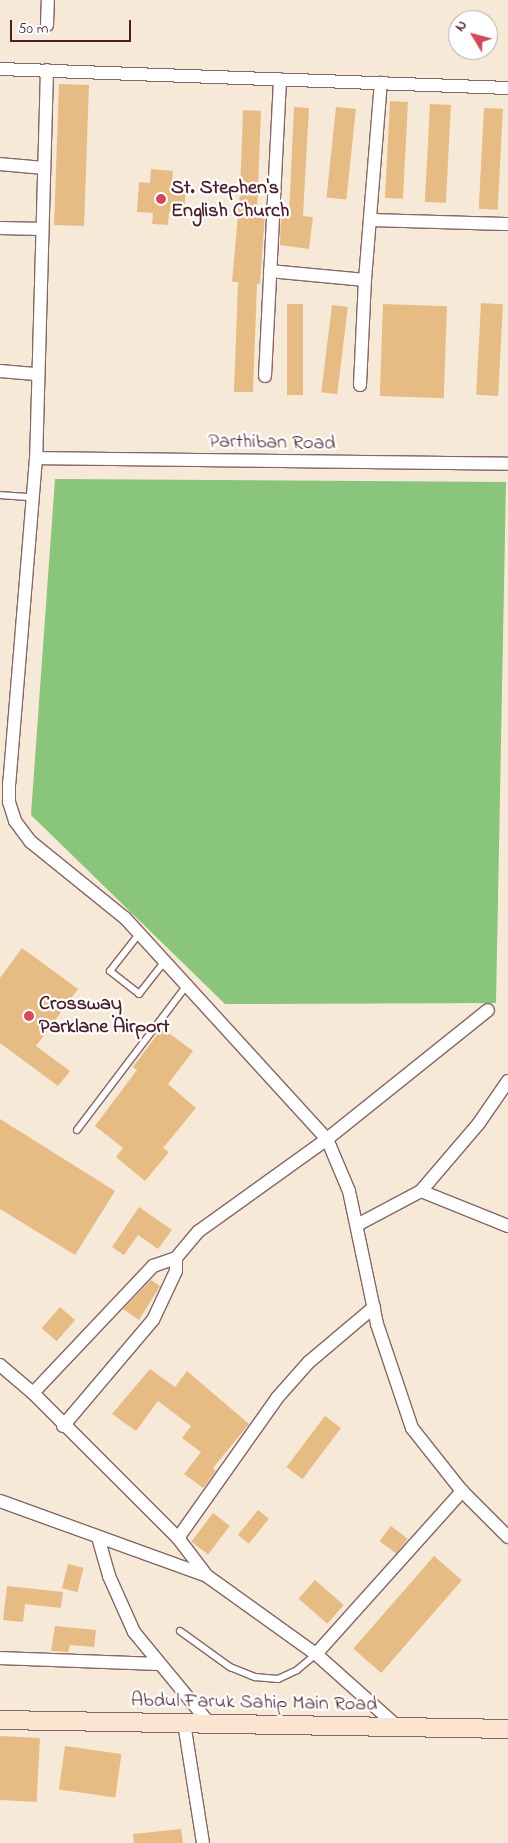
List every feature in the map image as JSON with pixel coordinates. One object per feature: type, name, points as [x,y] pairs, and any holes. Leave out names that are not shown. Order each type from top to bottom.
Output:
[{"type":"street","points":[[47,25],[48,0]]},
{"type":"street","points":[[0,69],[508,88]]},
{"type":"street","points":[[47,70],[36,458],[9,802],[15,821],[31,842],[125,918],[327,1139],[349,1191],[374,1307],[412,1428],[462,1491],[508,1536]]},
{"type":"street","points":[[265,376],[280,79]]},
{"type":"street","points":[[360,385],[365,280],[381,83]]},
{"type":"street","points":[[0,164],[44,168]]},
{"type":"street","points":[[371,220],[508,224]]},
{"type":"street","points":[[0,228],[42,229]]},
{"type":"street","points":[[270,271],[365,280]]},
{"type":"street","points":[[0,371],[38,374]]},
{"type":"street","name":"Parthiban Road","points":[[36,458],[508,464]]},
{"type":"street","points":[[33,1393],[153,1266],[176,1258],[199,1231],[327,1139],[488,1010]]},
{"type":"street","points":[[357,1225],[421,1191],[479,1123],[508,1081]]},
{"type":"street","points":[[421,1191],[508,1226]]},
{"type":"street","points":[[63,1426],[152,1320],[176,1271],[176,1258]]},
{"type":"street","points":[[178,1538],[277,1398],[309,1362],[374,1307]]},
{"type":"street","points":[[0,1366],[33,1393],[63,1426],[178,1538],[207,1576]]},
{"type":"street","points":[[316,1654],[462,1491]]},
{"type":"street","points":[[0,1501],[207,1576],[316,1654],[398,1727]]},
{"type":"street","points":[[98,1536],[109,1576],[134,1632],[209,1723]]},
{"type":"street","points":[[0,1658],[159,1664]]},
{"type":"street","name":"Abdul Faruk Sahip Main Road","points":[[0,1720],[508,1729]]},
{"type":"street","points":[[184,1723],[203,1843]]},
{"type":"lane","points":[[0,495],[32,497]]},
{"type":"lane","points":[[139,934],[110,971],[139,994],[165,961]]},
{"type":"lane","points":[[77,1130],[187,986]]},
{"type":"lane","points":[[180,1631],[230,1667],[255,1677],[278,1679],[297,1670],[316,1654]]},
{"type":"green space","points":[[55,479],[506,482],[496,1003],[225,1004],[31,815]]},
{"type":"building","points":[[59,84],[89,85],[84,226],[54,225]]},
{"type":"building","points":[[390,101],[408,102],[403,199],[385,198]]},
{"type":"building","points":[[430,104],[451,105],[446,203],[425,202]]},
{"type":"building","points":[[294,107],[309,108],[303,216],[313,217],[309,249],[280,245],[281,214],[289,215]]},
{"type":"building","points":[[336,107],[356,109],[346,200],[326,198]]},
{"type":"building","points":[[484,108],[503,109],[498,210],[479,209]]},
{"type":"building","points":[[243,110],[261,111],[257,212],[265,213],[260,284],[257,284],[253,392],[234,392],[238,282],[232,282],[240,193]]},
{"type":"building","name":"St. Stephen's English Church","points":[[151,169],[173,171],[172,184],[186,185],[184,213],[169,212],[168,225],[152,224],[153,213],[137,212],[139,182],[150,183]]},
{"type":"building","points":[[481,303],[503,304],[498,396],[476,395]]},
{"type":"building","points":[[287,304],[303,304],[303,395],[287,395]]},
{"type":"building","points":[[383,304],[447,306],[444,398],[380,396]]},
{"type":"building","points":[[332,305],[348,307],[337,394],[321,392]]},
{"type":"building","name":"Crossway Parklane Airport","points":[[22,948],[78,989],[36,1046],[70,1071],[58,1086],[0,1043],[0,978]]},
{"type":"building","points":[[162,1028],[193,1051],[168,1084],[196,1108],[163,1148],[169,1152],[145,1181],[116,1157],[123,1148],[95,1126],[137,1070],[133,1067]]},
{"type":"building","points":[[0,1119],[115,1191],[75,1255],[0,1209]]},
{"type":"building","points":[[139,1207],[172,1230],[158,1249],[138,1235],[124,1255],[112,1247]]},
{"type":"building","points":[[151,1280],[160,1286],[139,1320],[123,1309]]},
{"type":"building","points":[[60,1307],[75,1320],[57,1341],[42,1328]]},
{"type":"building","points":[[150,1369],[175,1387],[187,1371],[249,1424],[213,1468],[216,1471],[203,1488],[184,1474],[201,1452],[182,1438],[191,1426],[158,1401],[136,1431],[112,1414]]},
{"type":"building","points":[[325,1416],[341,1428],[302,1479],[286,1467]]},
{"type":"building","points":[[258,1510],[269,1519],[249,1544],[238,1535]]},
{"type":"building","points":[[213,1513],[230,1526],[208,1554],[191,1542]]},
{"type":"building","points":[[391,1526],[408,1539],[396,1554],[380,1541]]},
{"type":"building","points":[[434,1556],[462,1580],[381,1673],[353,1649]]},
{"type":"building","points":[[68,1564],[84,1568],[77,1592],[62,1588]]},
{"type":"building","points":[[315,1580],[344,1605],[327,1624],[299,1599]]},
{"type":"building","points":[[7,1586],[63,1592],[61,1608],[25,1604],[23,1622],[3,1620]]},
{"type":"building","points":[[55,1626],[96,1630],[94,1647],[70,1645],[68,1652],[51,1651]]},
{"type":"building","points":[[0,1736],[40,1738],[37,1802],[0,1800]]},
{"type":"building","points":[[65,1746],[121,1754],[115,1798],[59,1790]]},
{"type":"building","points":[[181,1829],[183,1843],[134,1843],[133,1834]]},
{"type":"place","name":"St. Stephen's English Church","points":[[161,199]]},
{"type":"place","name":"Crossway Parklane Airport","points":[[29,1016]]}]
